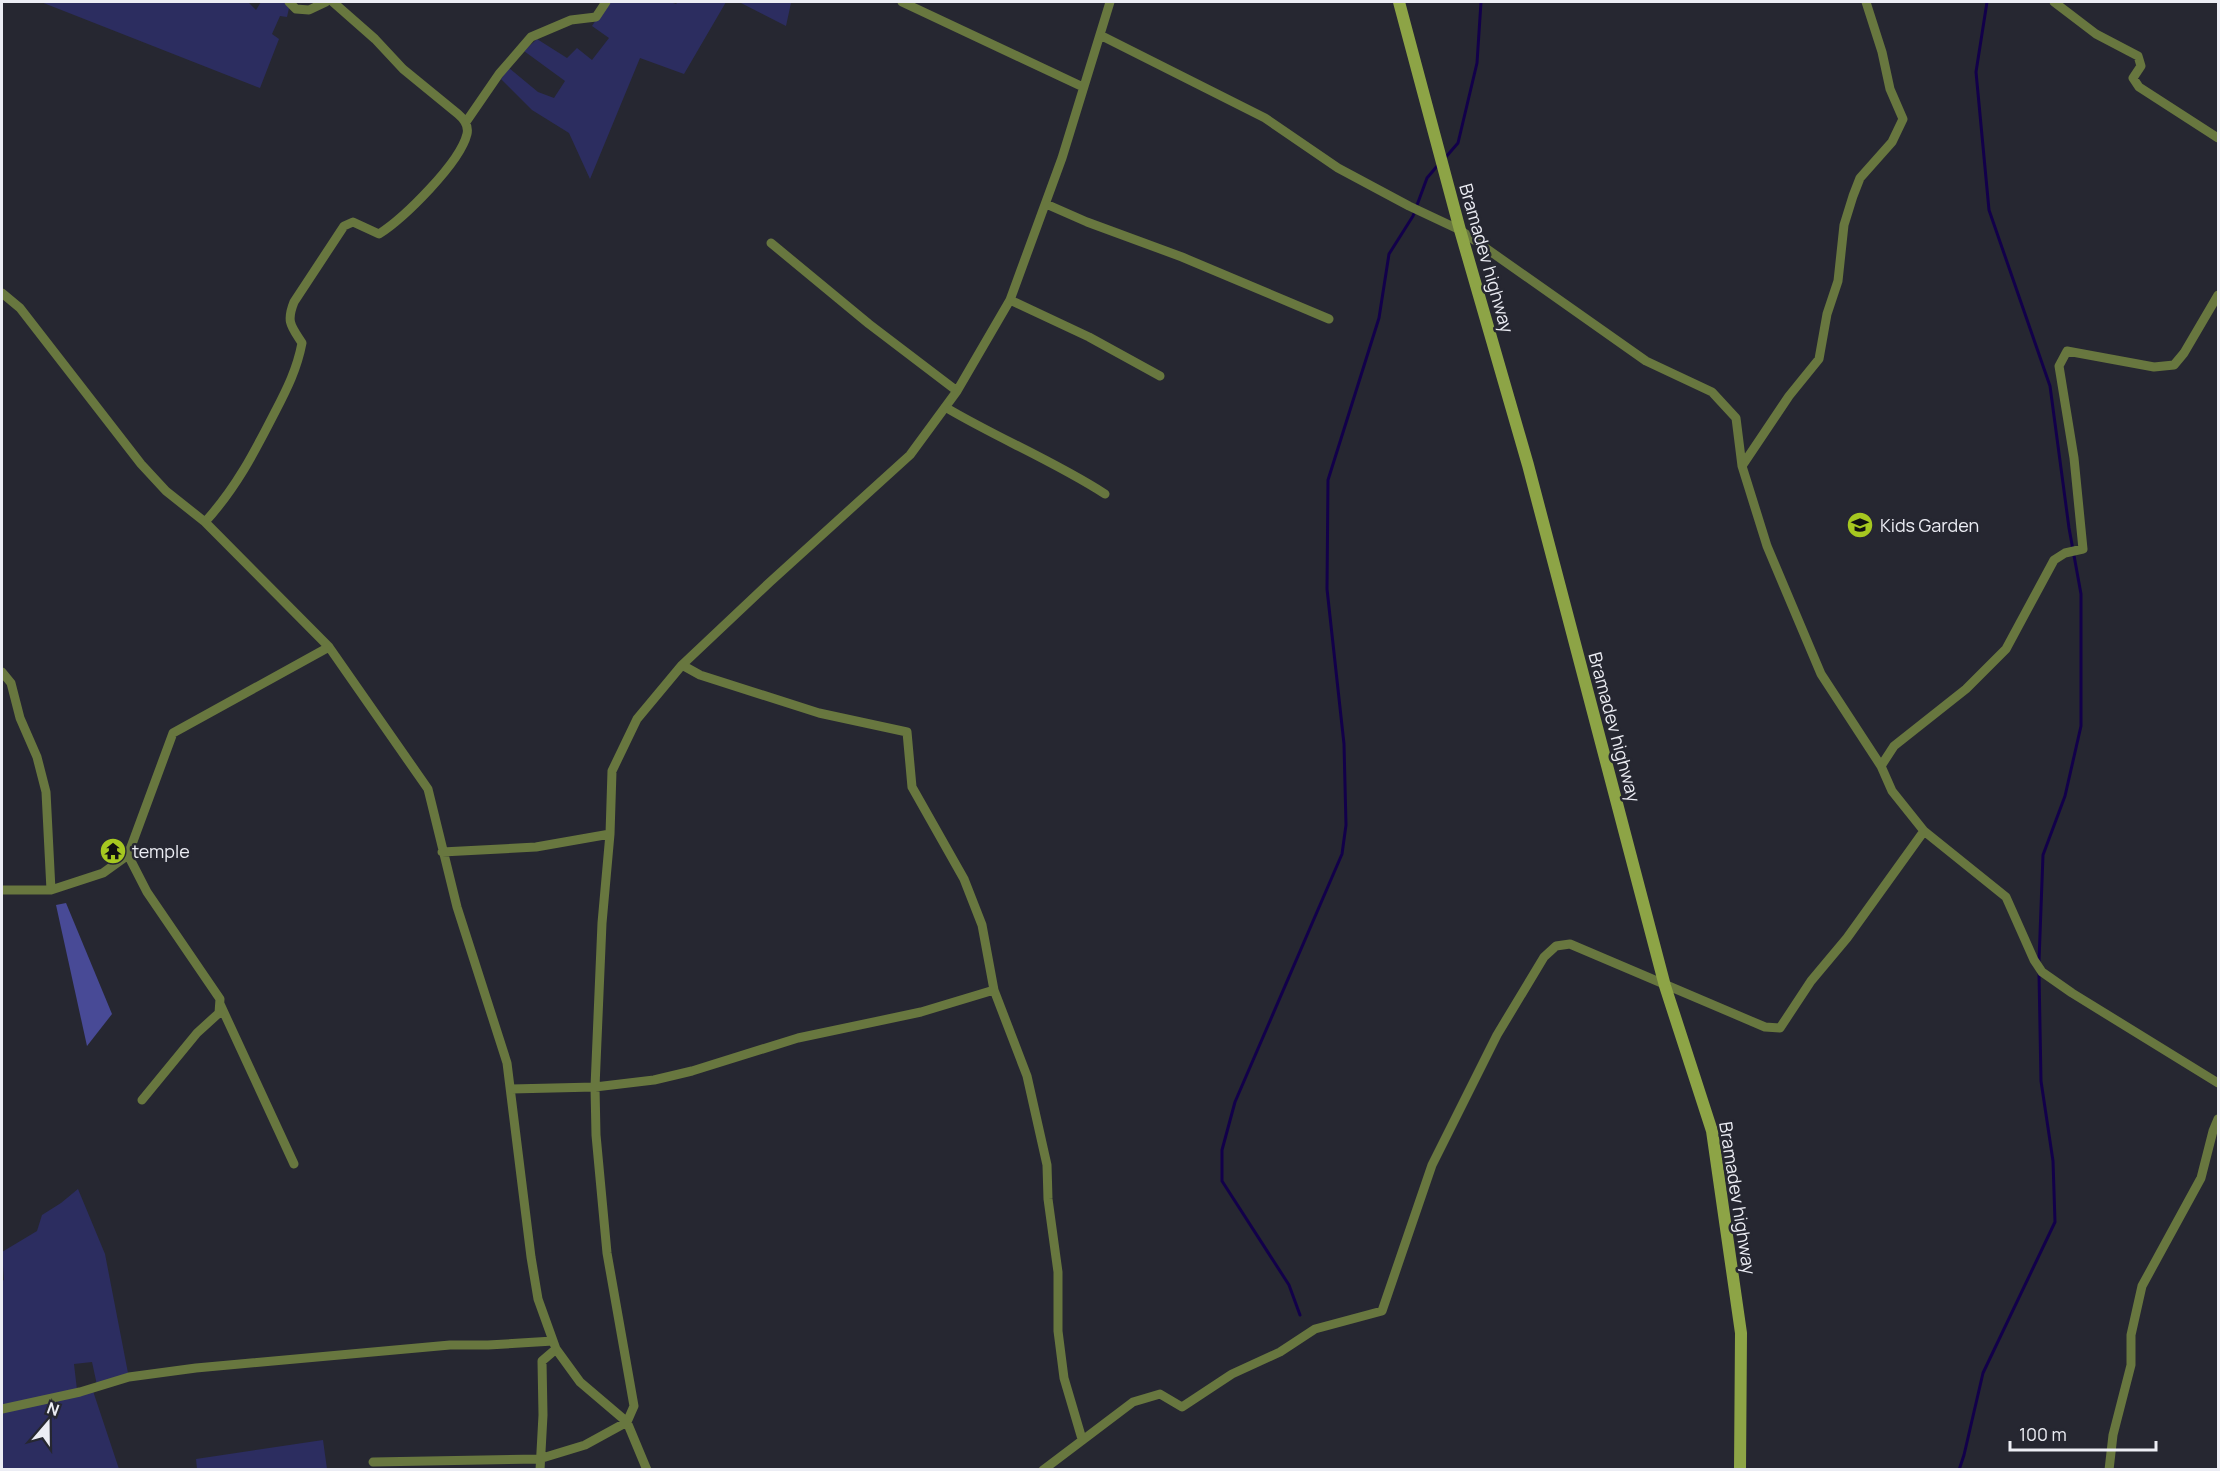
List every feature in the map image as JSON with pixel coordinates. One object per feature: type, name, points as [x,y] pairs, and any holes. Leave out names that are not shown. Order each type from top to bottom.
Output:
[{"type":"street","points":[[289,2],[296,9],[309,10],[326,2]]},
{"type":"street","points":[[333,2],[375,39],[403,69],[466,122]]},
{"type":"street","points":[[205,522],[226,498],[251,460],[298,365],[302,343],[289,323],[290,312],[294,302],[344,226],[353,222],[379,234],[395,224],[451,163],[467,133],[466,122],[499,74],[531,37],[571,20],[596,17],[606,2]]},
{"type":"street","points":[[902,2],[1083,87]]},
{"type":"street","points":[[373,1462],[459,1465],[539,1464],[585,1445],[627,1422],[634,1406],[608,1253],[596,1135],[595,1087],[602,923],[610,834],[612,771],[637,719],[682,665],[777,575],[910,455],[957,391],[1010,300],[1062,158],[1110,2]]},
{"type":"street","name":"Bramadev highway","points":[[1399,2],[1460,230],[1531,477],[1665,986],[1713,1142],[1741,1333],[1740,1470]]},
{"type":"street","points":[[1742,466],[1789,396],[1819,359],[1827,314],[1838,282],[1844,225],[1853,196],[1860,178],[1892,142],[1903,119],[1890,89],[1866,2]]},
{"type":"street","points":[[2054,2],[2096,34],[2138,56],[2141,66],[2133,78],[2139,87],[2218,138]]},
{"type":"street","points":[[1100,35],[1265,118],[1338,168],[1460,230],[1646,361],[1712,392],[1736,418],[1742,466],[1767,546],[1821,674],[1881,766],[1892,791],[1924,831],[2006,897],[2034,960],[2042,972],[2218,1083]]},
{"type":"street","points":[[1046,204],[1329,318]]},
{"type":"street","points":[[771,243],[869,324],[957,391]]},
{"type":"street","points":[[2,293],[20,308],[141,464],[166,491],[205,522],[330,647],[428,789],[457,907],[507,1063],[538,1299],[555,1345],[580,1382],[627,1422],[646,1470]]},
{"type":"street","points":[[1881,766],[1894,746],[1966,689],[2006,649],[2054,561],[2066,553],[2083,549],[2074,458],[2059,366],[2067,351],[2154,367],[2174,364],[2184,353],[2218,295]]},
{"type":"street","points":[[1010,300],[1080,333],[1160,376]]},
{"type":"street","points":[[945,407],[982,429],[1071,472],[1105,494]]},
{"type":"street","points":[[2,890],[51,890],[103,873],[128,855],[173,733],[330,647]]},
{"type":"street","points":[[682,665],[700,675],[819,713],[907,732],[912,787],[964,879],[982,926],[994,990],[1027,1076],[1047,1165],[1048,1199],[1058,1272],[1058,1331],[1064,1378],[1082,1438]]},
{"type":"street","points":[[2,672],[11,683],[20,718],[37,758],[46,792],[51,890]]},
{"type":"street","points":[[1043,1470],[1082,1438],[1133,1402],[1160,1394],[1182,1407],[1232,1374],[1280,1352],[1315,1329],[1382,1311],[1432,1165],[1497,1035],[1544,957],[1556,945],[1570,944],[1766,1027],[1779,1028],[1811,981],[1847,938],[1924,831]]},
{"type":"street","points":[[442,852],[536,847],[610,834]]},
{"type":"street","points":[[128,855],[154,902],[220,999],[219,1012],[197,1033],[142,1100]]},
{"type":"street","points":[[511,1089],[595,1087],[654,1080],[692,1071],[798,1038],[921,1011],[994,990]]},
{"type":"street","points":[[220,1004],[294,1164]]},
{"type":"street","points":[[2109,1470],[2113,1435],[2131,1365],[2131,1335],[2142,1286],[2201,1178],[2218,1119]]},
{"type":"street","points":[[2,1409],[80,1392],[129,1377],[196,1368],[450,1345],[555,1345]]},
{"type":"street","points":[[539,1464],[543,1415],[542,1361],[555,1345]]},
{"type":"shaded area","points":[[41,2],[248,2],[256,10],[261,2],[285,2],[289,8],[287,17],[280,16],[272,34],[279,39],[260,88]]},
{"type":"shaded area","points":[[608,2],[670,2],[676,4],[678,2],[726,2],[684,74],[640,58],[590,179],[569,133],[532,110],[501,79],[509,68],[538,92],[554,98],[565,81],[524,51],[537,39],[567,58],[577,48],[592,60],[609,38],[592,26]]},
{"type":"shaded area","points":[[739,2],[791,3],[786,26]]},
{"type":"shaded area","points":[[66,903],[112,1014],[87,1046],[56,905]]},
{"type":"shaded area","points":[[78,1189],[105,1254],[128,1373],[97,1385],[92,1362],[74,1364],[77,1390],[2,1408],[2,1281],[4,1280],[2,1252],[37,1231],[42,1215]]},
{"type":"shaded area","points":[[93,1391],[119,1469],[2,1469],[2,1411]]},
{"type":"shaded area","points":[[323,1440],[327,1469],[197,1469],[196,1459]]},
{"type":"waterway","points":[[1445,158],[1458,143],[1477,63],[1481,2]]},
{"type":"waterway","points":[[1987,2],[1976,72],[1989,210],[2050,386],[2069,528],[2081,594],[2081,726],[2065,796],[2043,855],[2039,961]]},
{"type":"waterway","points":[[1300,1315],[1289,1285],[1222,1181],[1222,1150],[1235,1102],[1342,854],[1346,825],[1344,744],[1327,589],[1328,480],[1379,318],[1389,254],[1413,216],[1427,178],[1438,165]]},
{"type":"waterway","points":[[1959,1470],[1983,1373],[2055,1222],[2053,1161],[2041,1081],[2039,973]]},
{"type":"place","name":"Kids Garden","points":[[1860,525]]},
{"type":"place","name":"temple","points":[[113,851]]}]
